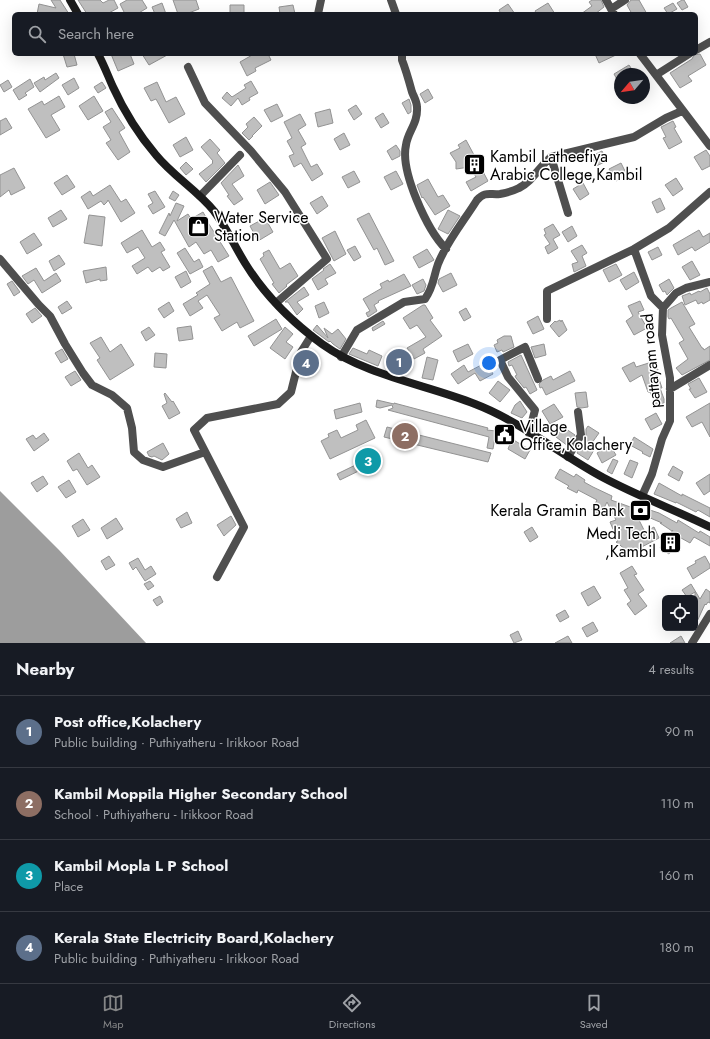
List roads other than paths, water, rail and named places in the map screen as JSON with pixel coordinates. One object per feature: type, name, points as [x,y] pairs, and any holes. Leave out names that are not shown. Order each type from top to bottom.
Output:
[{"type":"main road","points":[[70,0],[77,12]]},
{"type":"main road","points":[[99,56],[113,88],[138,131],[156,155],[170,171],[200,196],[222,222],[259,285],[310,336],[341,356],[379,373],[476,404],[529,433],[605,478],[710,527]]},
{"type":"street","points":[[318,12],[321,0]]},
{"type":"street","points":[[391,0],[395,12]]},
{"type":"street","points":[[606,0],[613,11],[626,0]]},
{"type":"street","points":[[698,49],[710,42]]},
{"type":"street","points":[[402,56],[417,105],[417,116],[406,144],[405,157],[408,176],[416,198],[431,229],[446,249]]},
{"type":"street","points":[[642,56],[710,146]]},
{"type":"street","points":[[656,75],[686,56]]},
{"type":"street","points":[[188,68],[205,102],[251,151],[285,192],[327,259],[276,303]]},
{"type":"street","points":[[341,356],[357,330],[404,302],[425,299],[431,291],[438,265],[446,249],[477,200],[482,195],[500,194],[519,188],[527,183],[551,157],[634,136],[682,111]]},
{"type":"street","points":[[200,196],[240,155]]},
{"type":"street","points":[[551,157],[568,213]]},
{"type":"street","points":[[547,319],[547,291],[634,249],[669,228],[710,192]]},
{"type":"street","name":"pattayam road","points":[[634,249],[651,296],[663,308],[662,335],[670,378],[670,421],[662,439],[655,466],[642,496]]},
{"type":"street","points":[[0,260],[50,316],[65,344],[92,385],[112,395],[127,408],[132,428],[134,452],[143,460],[163,467],[205,452]]},
{"type":"street","points":[[663,308],[676,293],[686,288],[710,282]]},
{"type":"street","points":[[217,577],[244,527],[194,430],[207,418],[278,404],[291,392],[301,352],[310,336]]},
{"type":"street","points":[[529,433],[535,410],[508,377],[500,360],[525,346],[538,380]]},
{"type":"street","points":[[670,389],[710,365]]},
{"type":"street","points":[[568,457],[581,435],[578,412]]},
{"type":"street","points":[[692,643],[710,614]]},
{"type":"place","name":"Kambil Latheefiya Arabic College,Kambil","points":[[474,165]]},
{"type":"place","name":"Water Service Station","points":[[199,226]]},
{"type":"place","name":"Post office,Kolachery","points":[[399,362]]},
{"type":"place","name":"Kerala State Electricity Board,Kolachery","points":[[306,363]]},
{"type":"place","name":"Village Office,Kolachery","points":[[504,435]]},
{"type":"place","name":"Kambil Moppila Higher Secondary School","points":[[405,436]]},
{"type":"place","name":"Kambil Mopla L P School","points":[[368,461]]},
{"type":"place","name":"Kerala Gramin Bank","points":[[640,510]]},
{"type":"place","name":"Medi Tech ,Kambil","points":[[671,542]]}]
